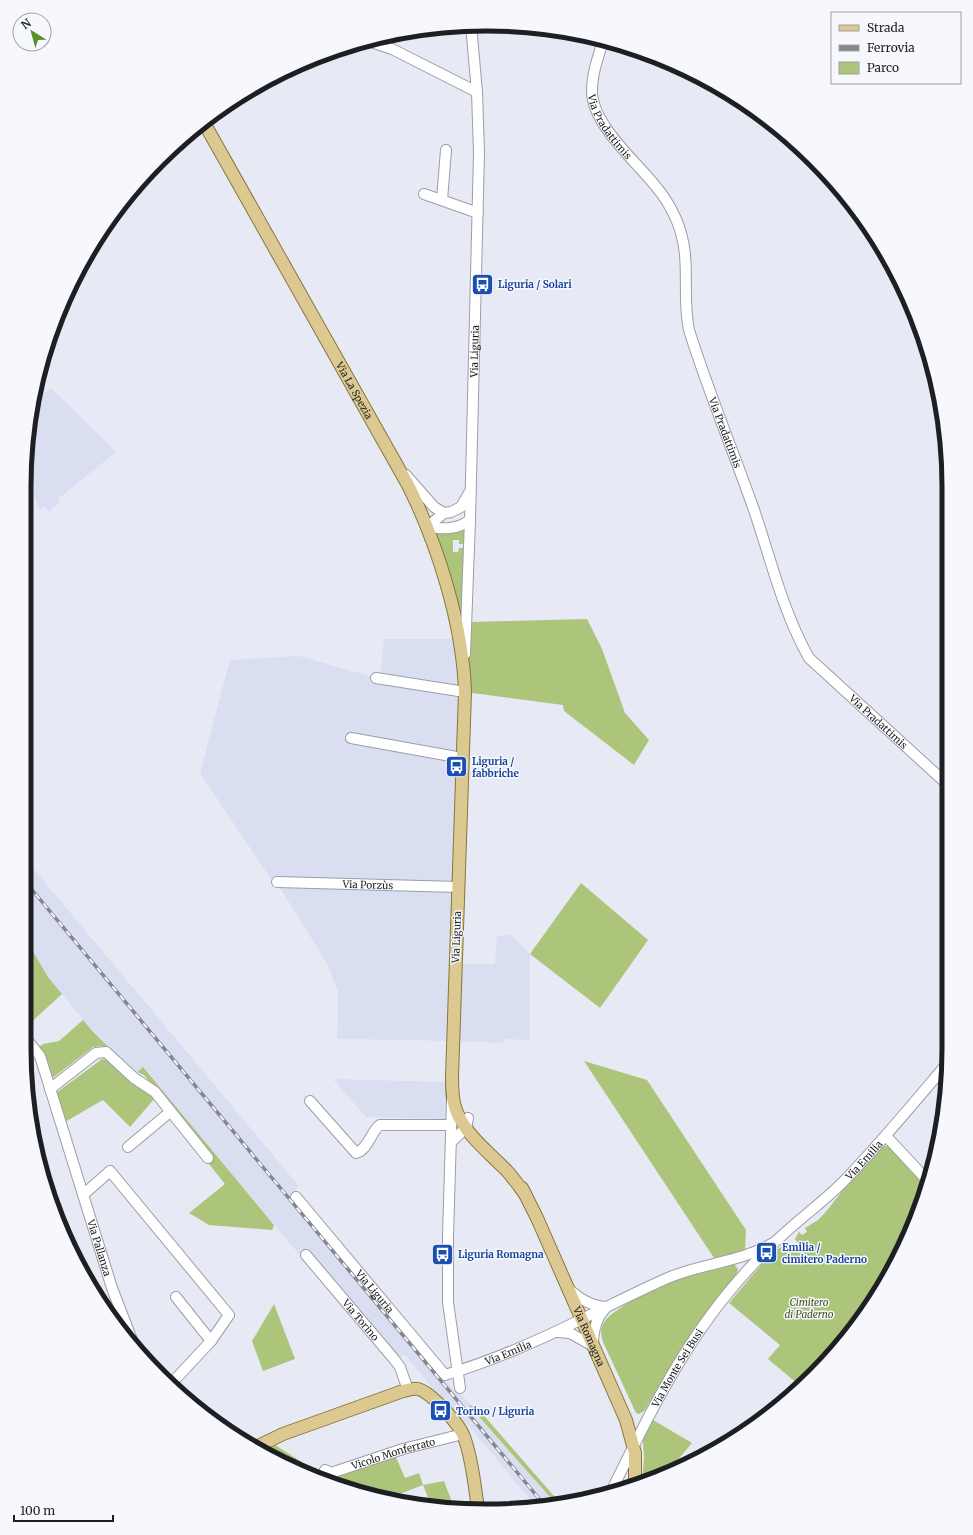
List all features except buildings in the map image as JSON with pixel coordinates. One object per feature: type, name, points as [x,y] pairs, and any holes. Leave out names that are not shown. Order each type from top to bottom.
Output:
[{"type":"main road","name":"Via La Spezia","points":[[206,127],[399,468],[411,492],[427,527],[445,580],[457,630],[464,676]]},
{"type":"main road","name":"Via Liguria","points":[[452,1087],[465,692],[464,676]]},
{"type":"main road","name":"Via Romagna","points":[[452,1087],[459,1118],[514,1174],[538,1218],[581,1320],[623,1412],[634,1445],[636,1460],[635,1479]]},
{"type":"main road","points":[[262,1445],[283,1434],[408,1390],[419,1389],[431,1396],[463,1434],[469,1454],[477,1504]]},
{"type":"street","name":"Via Liguria","points":[[464,676],[470,520],[479,153],[477,92],[472,32]]},
{"type":"street","points":[[379,45],[392,49],[477,92]]},
{"type":"street","name":"Via Pradattimis","points":[[602,46],[593,77],[592,92],[594,105],[598,116],[611,134],[657,188],[668,204],[681,234],[686,266],[687,313],[689,330],[798,640],[808,658],[942,780]]},
{"type":"street","points":[[442,200],[446,150]]},
{"type":"street","points":[[424,194],[478,213]]},
{"type":"street","points":[[399,468],[434,507],[444,513]]},
{"type":"street","name":"Via Liguria","points":[[427,527],[444,513],[451,512],[461,507],[467,498],[470,489]]},
{"type":"street","points":[[427,527],[456,528],[470,520]]},
{"type":"street","points":[[376,678],[465,692]]},
{"type":"street","points":[[351,738],[462,758]]},
{"type":"street","name":"Via Porzùs","points":[[277,882],[458,887]]},
{"type":"street","name":"Via Pallanza","points":[[31,1045],[40,1056],[82,1195],[112,1288],[128,1330]]},
{"type":"street","points":[[50,1089],[96,1054],[106,1052],[134,1078],[155,1092],[208,1158]]},
{"type":"street","name":"Via Emilia","points":[[744,1257],[754,1258],[762,1255],[842,1183],[886,1136],[941,1070]]},
{"type":"street","points":[[310,1101],[356,1153],[361,1151],[376,1128],[383,1124],[459,1118]]},
{"type":"street","points":[[128,1147],[170,1112]]},
{"type":"street","points":[[459,1118],[451,1142],[448,1236],[448,1302],[460,1388]]},
{"type":"street","points":[[451,1142],[459,1118]]},
{"type":"street","points":[[886,1136],[923,1176]]},
{"type":"street","points":[[82,1195],[110,1171],[229,1315],[211,1341],[174,1380]]},
{"type":"street","name":"Via Liguria","points":[[296,1197],[445,1375],[458,1372]]},
{"type":"street","name":"Via Emilia","points":[[458,1372],[557,1332],[653,1284],[698,1267],[744,1257],[773,1244]]},
{"type":"street","name":"Via Torino","points":[[306,1255],[394,1359],[400,1367],[408,1390]]},
{"type":"street","name":"Via Monte Sei Busi","points":[[614,1485],[642,1426],[665,1386],[700,1331],[727,1294],[762,1255]]},
{"type":"street","points":[[557,1332],[570,1333],[593,1346],[593,1336],[597,1322],[606,1307],[596,1306],[586,1302],[572,1292],[566,1285]]},
{"type":"street","points":[[176,1297],[211,1341]]},
{"type":"street","name":"Vicolo Monferrato","points":[[325,1470],[331,1473],[403,1449],[463,1434]]},
{"type":"shaded area","points":[[51,388],[116,452],[59,498],[59,503],[49,512],[45,506],[39,510],[31,487],[35,427],[40,398]]},
{"type":"shaded area","points":[[384,639],[454,639],[461,688],[458,964],[495,964],[497,937],[510,934],[530,954],[530,1040],[503,1039],[503,1043],[337,1039],[338,992],[328,965],[282,891],[275,885],[200,773],[230,660],[299,656],[380,679]]},
{"type":"shaded area","points":[[31,866],[298,1185],[292,1197],[454,1390],[456,1388],[552,1499],[531,1501],[469,1426],[459,1420],[405,1355],[399,1358],[302,1258],[143,1067],[137,1072],[94,1033],[48,977],[31,948]]},
{"type":"shaded area","points":[[333,1079],[447,1082],[445,1119],[366,1117]]},
{"type":"green space","points":[[468,526],[467,544],[459,544],[459,540],[453,540],[453,552],[458,552],[459,548],[467,548],[464,638],[434,529]]},
{"type":"green space","points":[[587,619],[602,649],[625,713],[649,740],[634,765],[564,711],[563,705],[465,692],[469,622]]},
{"type":"green space","points":[[581,883],[648,940],[600,1008],[530,954]]},
{"type":"green space","points":[[31,948],[48,977],[62,994],[31,1022]]},
{"type":"green space","points":[[83,1020],[112,1050],[102,1046],[93,1047],[50,1080],[38,1048],[43,1044],[59,1041]]},
{"type":"green space","points":[[102,1059],[107,1060],[124,1075],[155,1098],[130,1127],[103,1100],[65,1122],[56,1093]]},
{"type":"green space","points":[[584,1061],[647,1080],[746,1230],[745,1250],[714,1258]]},
{"type":"green space","points":[[143,1067],[274,1225],[272,1230],[209,1225],[189,1213],[225,1184],[209,1164],[211,1157],[144,1075],[137,1072]]},
{"type":"green space","name":"Cimitero di Paderno","points":[[885,1146],[888,1146],[922,1180],[918,1195],[895,1250],[865,1302],[829,1349],[796,1383],[768,1359],[780,1345],[729,1303],[771,1253],[790,1244],[800,1250],[801,1248],[795,1239],[799,1232],[802,1235],[807,1232],[805,1228],[818,1220],[824,1214],[871,1155]]},
{"type":"green space","points":[[734,1264],[738,1269],[737,1273],[705,1314],[644,1411],[639,1414],[636,1413],[603,1342],[601,1335],[602,1326],[612,1314],[631,1301],[659,1286],[674,1279],[704,1269]]},
{"type":"green space","points":[[274,1304],[295,1359],[263,1371],[252,1341]]},
{"type":"green space","points":[[468,1404],[479,1410],[556,1498],[552,1499]]},
{"type":"green space","points":[[648,1417],[692,1443],[675,1463],[642,1476],[644,1458],[642,1426]]},
{"type":"green space","points":[[272,1443],[314,1470],[285,1457],[266,1447]]},
{"type":"green space","points":[[395,1455],[405,1478],[419,1473],[423,1485],[397,1495],[334,1478],[371,1462]]},
{"type":"green space","points":[[444,1481],[452,1503],[429,1500],[423,1485]]},
{"type":"railway","points":[[31,889],[541,1501]]},
{"type":"place","name":"Liguria / Solari","points":[[482,284]]},
{"type":"place","name":"Liguria / fabbriche","points":[[457,767]]},
{"type":"place","name":"Emilia / cimitero Paderno","points":[[766,1253]]},
{"type":"place","name":"Liguria Romagna","points":[[443,1254]]},
{"type":"place","name":"Torino / Liguria","points":[[440,1411]]}]
